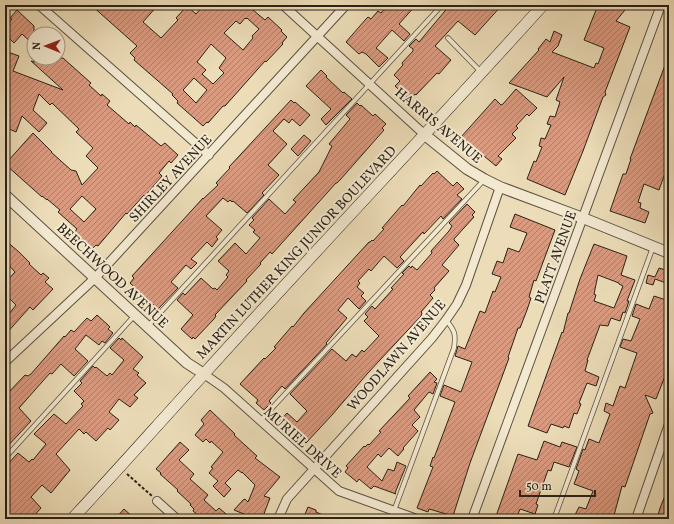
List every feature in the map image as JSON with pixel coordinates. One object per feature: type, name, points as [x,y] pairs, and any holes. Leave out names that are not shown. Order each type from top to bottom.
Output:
[{"type":"main road","name":"MARTIN LUTHER KING JUNIOR BOULEVARD","points":[[72,519],[543,5]]},
{"type":"street","points":[[40,5],[209,155]]},
{"type":"street","name":"HARRIS AVENUE","points":[[283,5],[425,135],[467,169],[484,180],[669,253]]},
{"type":"street","name":"SHIRLEY AVENUE","points":[[5,362],[95,278],[346,5]]},
{"type":"street","name":"PLATT AVENUE","points":[[472,519],[661,5]]},
{"type":"street","name":"WOODLAWN AVENUE","points":[[278,519],[287,499],[432,338],[457,304],[466,285],[500,187]]},
{"type":"street","name":"BEECHWOOD AVENUE","points":[[5,195],[188,363],[204,374]]},
{"type":"street","name":"MURIEL DRIVE","points":[[204,374],[224,388],[339,491],[417,519]]},
{"type":"street","points":[[636,519],[669,424]]},
{"type":"street","points":[[157,501],[177,519]]},
{"type":"lane","points":[[148,326],[442,5]]},
{"type":"lane","points":[[448,38],[482,72]]},
{"type":"lane","points":[[260,421],[484,180]]},
{"type":"lane","points":[[554,519],[653,246]]},
{"type":"lane","points":[[5,458],[136,315]]},
{"type":"lane","points":[[391,519],[454,348],[456,337],[453,329],[446,320]]},
{"type":"path","points":[[120,468],[157,501]]},
{"type":"building","points":[[91,5],[158,5],[143,22],[161,38],[178,20],[176,18],[187,6],[196,14],[204,5],[247,5],[265,20],[268,17],[287,37],[282,43],[283,44],[266,62],[265,61],[225,106],[223,106],[208,123],[207,122],[203,126],[177,103],[178,101],[172,95],[173,94],[134,60],[135,58],[130,53],[137,46]],"holes":[[[245,18],[247,18],[259,29],[252,36],[253,38],[243,50],[224,33],[236,21],[240,24]],[[211,44],[226,58],[219,68],[224,73],[213,84],[202,74],[206,70],[197,62]],[[194,78],[207,90],[196,103],[183,90]]]},
{"type":"building","points":[[388,5],[416,5],[399,24],[410,34],[404,41],[392,30],[376,48],[388,58],[379,67],[366,54],[362,52],[359,54],[346,42],[368,17],[371,19],[378,11],[381,13]]},
{"type":"building","points":[[450,5],[502,5],[475,35],[458,21],[435,46],[451,60],[439,74],[437,73],[410,100],[395,86],[400,81],[394,75],[413,51],[413,49],[409,46],[416,39],[419,42]]},
{"type":"building","points":[[598,5],[629,5],[616,21],[630,27],[605,92],[606,95],[603,97],[565,195],[527,179],[534,161],[536,162],[542,147],[539,146],[541,138],[545,139],[551,125],[547,124],[550,116],[555,117],[560,102],[556,100],[564,77],[547,97],[509,83],[539,50],[538,49],[546,39],[550,42],[554,31],[562,35],[558,46],[552,52],[594,68],[596,63],[598,64],[604,48],[584,40]]},
{"type":"building","points":[[17,10],[34,26],[26,26],[26,38],[22,34],[14,43],[5,34],[7,25],[12,19],[10,18]]},
{"type":"building","points":[[5,51],[19,56],[13,71],[63,90],[37,66],[66,66],[66,61],[91,83],[89,85],[101,96],[102,94],[110,101],[107,105],[129,124],[130,122],[135,127],[136,125],[161,146],[165,143],[178,155],[171,163],[169,161],[159,173],[162,176],[145,196],[144,195],[127,214],[126,213],[98,246],[96,245],[92,249],[74,233],[77,229],[58,212],[60,210],[47,199],[42,197],[6,165],[33,133],[71,170],[76,171],[82,185],[98,168],[86,156],[93,148],[76,132],[79,129],[52,103],[50,105],[39,94],[33,110],[47,123],[39,132],[22,116],[16,132],[5,127]],"holes":[[[82,196],[96,209],[84,222],[70,209]]]},
{"type":"building","points":[[668,57],[669,162],[659,190],[644,184],[638,202],[641,203],[640,208],[649,212],[645,223],[610,211],[623,174],[626,174],[630,159]]},
{"type":"building","points":[[321,70],[327,76],[326,77],[343,93],[344,92],[352,99],[326,125],[321,119],[331,109],[306,86]]},
{"type":"building","points":[[516,89],[537,108],[529,116],[527,114],[516,126],[518,128],[512,134],[516,138],[498,156],[502,159],[496,166],[478,151],[477,153],[470,146],[468,148],[461,141],[463,138],[461,137],[495,99],[501,105]]},
{"type":"building","points":[[291,100],[310,115],[300,126],[292,119],[289,123],[284,119],[273,131],[287,144],[268,165],[279,175],[262,193],[264,195],[247,213],[233,201],[232,202],[230,200],[228,202],[223,198],[206,216],[222,230],[216,237],[218,239],[212,247],[207,242],[191,259],[197,263],[191,269],[186,265],[171,282],[178,288],[158,309],[130,283],[134,278],[132,276],[203,198],[218,185],[216,183],[230,168],[229,167]]},
{"type":"building","points":[[357,103],[373,116],[375,114],[386,124],[382,128],[384,130],[272,254],[270,252],[260,263],[261,264],[246,280],[247,281],[215,315],[216,316],[214,319],[195,339],[193,337],[192,339],[181,329],[193,315],[177,300],[183,293],[185,295],[201,278],[213,289],[215,288],[217,290],[228,277],[226,275],[229,271],[218,261],[235,243],[246,254],[260,238],[253,232],[255,230],[249,225],[254,220],[252,218],[269,199],[285,214],[296,202],[293,200],[319,172],[332,146],[329,144],[350,119],[346,115]]},
{"type":"building","points":[[304,135],[311,141],[298,156],[291,149]]},
{"type":"building","points":[[437,171],[453,186],[457,182],[464,189],[457,195],[462,199],[443,219],[441,216],[424,234],[423,232],[400,257],[404,261],[397,268],[384,256],[371,271],[369,269],[358,281],[360,283],[357,287],[364,293],[361,296],[366,301],[359,309],[348,298],[338,310],[347,318],[326,343],[327,344],[285,389],[282,386],[269,401],[271,403],[264,410],[256,403],[258,400],[240,384],[264,358],[265,359],[276,348],[274,347],[292,326],[293,327],[369,242],[372,240],[373,241],[384,229],[382,228],[420,185],[421,186],[433,173],[434,174]]},
{"type":"building","points":[[467,204],[475,212],[472,215],[474,217],[454,239],[459,245],[442,265],[449,271],[434,288],[435,290],[430,295],[433,298],[421,312],[421,316],[306,443],[304,441],[302,443],[279,422],[287,413],[297,422],[307,411],[290,394],[332,349],[346,361],[352,354],[356,357],[362,350],[364,352],[379,336],[364,321],[368,317],[365,314],[372,306],[375,309],[393,289],[391,288],[409,266],[411,268],[412,266],[417,270],[432,253],[431,251],[449,231],[452,226],[449,223]]},
{"type":"building","points":[[515,214],[555,230],[536,281],[534,280],[527,310],[520,328],[518,328],[508,357],[509,358],[470,463],[453,516],[429,509],[428,512],[417,508],[433,467],[430,466],[433,457],[434,458],[455,402],[440,396],[444,385],[461,392],[472,362],[455,356],[458,346],[465,349],[480,311],[485,313],[493,291],[495,292],[501,277],[492,274],[497,261],[503,263],[508,248],[519,252],[521,248],[527,233],[510,227]]},
{"type":"building","points":[[5,240],[41,275],[43,273],[49,278],[45,282],[53,289],[33,310],[30,307],[5,335],[5,319],[16,305],[5,294],[5,283],[15,272],[5,261]]},
{"type":"building","points":[[594,244],[627,256],[621,275],[635,280],[627,301],[629,301],[625,313],[623,312],[620,321],[611,318],[608,326],[600,325],[587,360],[585,371],[599,377],[596,386],[587,383],[579,403],[581,404],[577,414],[574,413],[569,428],[564,426],[563,428],[551,424],[547,433],[528,426],[562,332],[563,333],[568,313]],"holes":[[[598,275],[623,286],[614,308],[594,301]]]},
{"type":"building","points":[[659,268],[669,271],[669,284],[655,279],[653,285],[646,283],[648,275],[655,277]]},
{"type":"building","points":[[654,296],[669,301],[669,366],[656,399],[645,395],[653,413],[650,414],[625,487],[622,486],[613,519],[573,519],[579,507],[586,509],[593,491],[574,484],[579,471],[576,469],[583,449],[585,450],[589,439],[599,443],[610,414],[604,411],[606,403],[613,406],[620,386],[625,388],[637,353],[620,347],[623,339],[631,341],[640,319],[632,316],[636,304],[649,309]]},
{"type":"building","points":[[97,315],[110,327],[108,329],[113,333],[105,343],[102,341],[99,345],[86,335],[75,349],[88,361],[74,376],[61,364],[52,374],[50,373],[19,408],[31,421],[5,449],[5,396],[25,375],[28,376],[31,374],[64,336],[65,337],[71,330],[74,332],[87,318],[91,321]]},
{"type":"building","points":[[119,338],[121,340],[122,338],[143,357],[133,369],[139,373],[137,375],[146,383],[134,395],[138,398],[130,407],[119,399],[109,412],[119,420],[110,430],[108,428],[96,441],[86,432],[84,434],[79,429],[56,454],[70,470],[51,493],[42,485],[31,497],[41,508],[31,519],[5,519],[5,467],[18,453],[29,462],[32,459],[33,460],[46,444],[34,434],[54,414],[66,424],[83,406],[81,404],[84,401],[74,391],[82,383],[80,381],[93,366],[107,376],[110,373],[112,375],[124,360],[110,348]]},
{"type":"building","points":[[430,372],[437,379],[434,382],[437,383],[433,394],[429,392],[414,410],[420,417],[412,425],[418,431],[398,456],[389,448],[381,457],[378,454],[367,467],[382,481],[388,469],[394,471],[397,462],[406,466],[395,493],[396,494],[374,486],[371,489],[359,479],[357,482],[345,472],[348,468],[346,466],[364,446],[369,445],[381,432],[379,431],[410,398],[408,396]]},
{"type":"building","points":[[210,410],[257,456],[255,458],[280,477],[264,496],[270,498],[262,519],[256,519],[234,510],[243,500],[245,499],[248,502],[255,485],[242,472],[238,470],[225,483],[231,489],[224,497],[213,486],[218,481],[209,473],[213,468],[211,467],[223,452],[211,441],[210,443],[206,439],[203,442],[195,435],[204,424],[201,420]]},
{"type":"building","points":[[544,441],[560,447],[562,442],[577,447],[569,467],[554,462],[551,471],[548,470],[536,504],[538,505],[535,514],[520,509],[516,519],[495,519],[518,454],[537,460]]},
{"type":"building","points":[[180,442],[189,450],[179,460],[194,474],[190,479],[208,495],[204,500],[216,511],[219,508],[232,519],[202,519],[193,511],[194,509],[190,505],[191,504],[156,469]]},
{"type":"building","points":[[669,486],[669,519],[657,519],[660,508]]},
{"type":"building","points":[[308,507],[316,510],[316,512],[332,519],[303,519]]},
{"type":"building","points":[[124,509],[135,519],[115,519]]}]
